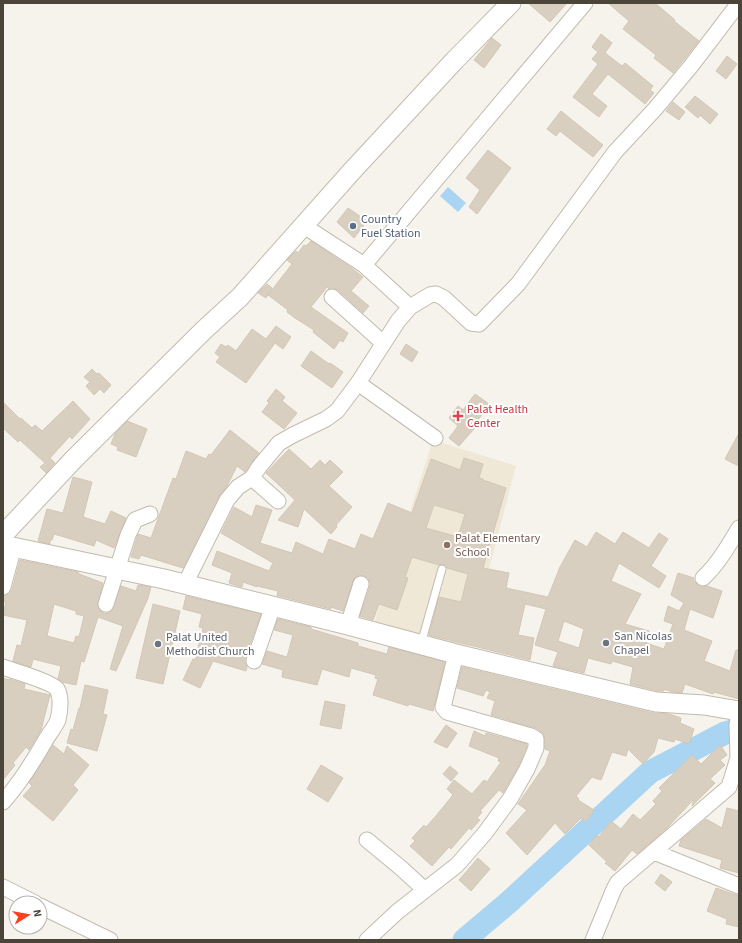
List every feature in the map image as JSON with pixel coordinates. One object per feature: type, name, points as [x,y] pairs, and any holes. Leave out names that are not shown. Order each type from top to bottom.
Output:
[{"type":"street","points":[[3,587],[7,542],[74,459],[204,330],[240,297],[352,171],[450,66],[512,3]]},
{"type":"street","points":[[364,264],[585,3]]},
{"type":"street","points":[[185,584],[227,500],[238,487],[252,478],[259,467],[280,443],[326,419],[337,410],[358,383],[398,321],[410,307],[430,295],[436,294],[444,298],[471,323],[479,324],[518,284],[615,152],[692,66],[739,3]]},
{"type":"street","points":[[304,226],[364,264],[410,307]]},
{"type":"street","points":[[332,297],[383,343]]},
{"type":"street","points":[[358,383],[435,438]]},
{"type":"street","points":[[252,478],[278,501]]},
{"type":"street","points":[[106,604],[128,535],[135,520],[150,514]]},
{"type":"street","points":[[703,578],[710,572],[739,528]]},
{"type":"street","points":[[7,542],[185,584],[456,654],[656,702],[704,705],[738,716],[738,758],[734,789],[618,882],[593,940]]},
{"type":"street","points":[[348,625],[361,584]]},
{"type":"street","points":[[254,661],[273,606]]},
{"type":"street","points":[[367,940],[397,912],[457,865],[485,833],[510,799],[527,769],[536,748],[536,739],[531,736],[447,712],[443,707],[456,654]]},
{"type":"street","points":[[3,667],[49,683],[56,688],[60,698],[60,708],[58,720],[23,776],[3,802]]},
{"type":"street","points":[[366,840],[401,868],[425,890]]},
{"type":"street","points":[[654,852],[739,886]]},
{"type":"street","points":[[3,887],[19,895]]},
{"type":"street","points":[[48,910],[110,940]]},
{"type":"lane","points":[[421,644],[442,569]]},
{"type":"shaded area","name":"Palat Elementary School","points":[[433,440],[516,466],[468,649],[374,623]]},
{"type":"water","points":[[448,187],[466,203],[458,212],[440,196]]},
{"type":"building","points":[[528,3],[567,3],[550,22]]},
{"type":"building","points":[[608,3],[655,3],[675,20],[674,21],[699,41],[673,73],[654,58],[656,55],[623,29],[629,21]]},
{"type":"building","points":[[601,34],[612,43],[605,53],[622,66],[625,63],[653,86],[650,90],[654,93],[645,104],[608,74],[592,94],[607,106],[599,117],[573,97],[598,64],[592,59],[598,52],[592,47]]},
{"type":"building","points":[[492,38],[501,45],[484,68],[474,60]]},
{"type":"building","points":[[727,56],[737,64],[726,79],[716,71]]},
{"type":"building","points":[[695,96],[718,114],[710,124],[700,115],[698,118],[685,107]]},
{"type":"building","points":[[673,102],[685,112],[679,120],[666,111]]},
{"type":"building","points":[[561,111],[603,145],[593,157],[560,131],[556,136],[547,129]]},
{"type":"building","points":[[488,150],[511,168],[477,214],[469,207],[480,190],[466,178]]},
{"type":"building","name":"Country Fuel Station","points":[[348,208],[367,221],[354,238],[337,222]]},
{"type":"building","points":[[311,241],[363,277],[351,291],[369,306],[363,313],[338,290],[333,288],[329,289],[327,287],[311,307],[348,333],[343,342],[340,340],[334,349],[313,332],[314,330],[287,312],[288,310],[268,295],[292,264],[287,260],[296,251],[298,253],[304,245],[306,246]]},
{"type":"building","points":[[267,284],[272,288],[266,298],[258,293]]},
{"type":"building","points":[[276,326],[291,337],[283,349],[275,343],[246,383],[216,362],[220,357],[215,353],[221,344],[226,347],[228,345],[236,351],[252,329],[266,339]]},
{"type":"building","points":[[406,344],[418,352],[412,362],[400,354]]},
{"type":"building","points":[[311,351],[343,372],[332,388],[301,366]]},
{"type":"building","points":[[92,369],[97,374],[99,373],[111,385],[104,393],[100,389],[94,395],[86,386],[90,382],[84,377]]},
{"type":"building","points":[[276,389],[285,397],[282,401],[297,413],[284,429],[262,412],[269,403],[267,401]]},
{"type":"building","points":[[475,394],[489,404],[478,420],[480,422],[459,446],[449,438],[458,426],[449,418],[458,406],[463,410]]},
{"type":"building","points":[[73,401],[90,419],[72,439],[70,436],[50,458],[55,463],[46,473],[40,467],[45,463],[20,440],[18,442],[3,428],[3,402],[20,419],[21,418],[32,428],[35,425],[42,431]]},
{"type":"building","points":[[127,421],[147,429],[136,457],[117,450],[118,447],[111,444],[115,434]]},
{"type":"building","points":[[230,430],[259,453],[245,472],[237,466],[226,488],[219,496],[183,568],[141,555],[139,559],[131,557],[138,534],[151,538],[173,478],[176,479],[186,451],[206,459],[209,454],[211,455]]},
{"type":"building","points":[[739,433],[739,466],[725,459]]},
{"type":"building","points":[[289,449],[311,469],[320,460],[325,465],[330,460],[343,472],[329,486],[352,507],[336,525],[337,527],[331,534],[304,509],[298,527],[278,520],[295,500],[266,473]]},
{"type":"building","points":[[464,458],[483,464],[479,478],[506,488],[483,568],[509,573],[506,588],[548,597],[560,567],[575,540],[587,547],[596,532],[615,544],[623,532],[649,548],[659,533],[668,539],[651,566],[666,576],[659,588],[619,563],[611,581],[641,594],[625,624],[649,631],[646,643],[664,649],[673,624],[664,621],[668,606],[679,611],[684,603],[671,595],[678,573],[694,578],[693,580],[700,587],[707,586],[722,591],[713,618],[690,609],[684,630],[712,641],[704,661],[730,671],[736,650],[739,650],[739,699],[714,692],[713,694],[685,684],[682,693],[664,689],[664,691],[658,691],[630,684],[633,667],[612,661],[611,664],[588,658],[584,673],[553,666],[558,652],[535,645],[546,609],[525,604],[518,635],[534,638],[530,660],[429,635],[439,597],[461,602],[468,574],[447,568],[443,564],[439,565],[412,557],[405,577],[408,578],[397,610],[379,604],[373,620],[360,616],[370,586],[368,578],[364,576],[359,575],[353,581],[343,611],[331,607],[331,609],[277,596],[278,591],[257,587],[243,582],[242,587],[229,583],[232,573],[212,565],[217,551],[269,571],[273,563],[221,533],[234,507],[252,517],[256,505],[272,510],[260,543],[292,553],[296,542],[323,554],[329,539],[355,549],[361,534],[373,539],[388,503],[412,513],[431,459],[460,470]],"holes":[[[434,505],[465,514],[458,537],[426,528]],[[564,621],[584,629],[579,648],[558,641]]]},
{"type":"building","points":[[73,477],[92,482],[83,517],[105,524],[111,511],[126,518],[114,548],[96,540],[94,546],[54,534],[52,540],[50,540],[50,544],[38,541],[47,509],[63,513]]},
{"type":"building","points":[[20,560],[78,572],[79,574],[103,583],[97,606],[99,610],[104,613],[108,613],[112,610],[121,586],[136,591],[138,585],[151,587],[148,598],[116,671],[110,669],[123,626],[98,617],[84,662],[81,661],[76,685],[62,682],[58,679],[61,666],[33,659],[31,667],[13,661],[17,645],[21,646],[27,620],[3,615],[6,602],[3,602],[3,596],[9,594],[12,590]],"holes":[[[54,604],[76,611],[76,614],[84,616],[79,637],[76,636],[74,643],[47,636]]]},
{"type":"building","points":[[186,596],[261,614],[245,658],[247,667],[246,671],[213,661],[200,688],[183,680],[193,659],[195,660],[203,628],[199,627],[202,614],[183,609]]},
{"type":"building","name":"Palat United Methodist Church","points":[[153,604],[180,611],[163,684],[136,678]]},
{"type":"building","points":[[278,619],[311,627],[311,629],[358,643],[358,646],[387,654],[389,647],[445,662],[433,711],[409,704],[408,706],[373,695],[378,679],[375,678],[376,675],[351,668],[349,677],[322,669],[317,685],[282,677],[283,670],[262,664],[267,651],[287,657],[293,635],[274,630]]},
{"type":"building","points":[[462,667],[653,713],[669,714],[681,718],[680,723],[694,729],[689,744],[675,739],[674,742],[658,738],[654,752],[643,764],[628,749],[626,756],[612,752],[601,780],[592,777],[576,796],[579,799],[578,800],[594,810],[586,822],[581,818],[565,834],[555,823],[527,855],[506,833],[527,810],[518,804],[545,765],[550,751],[545,749],[544,734],[536,728],[491,715],[495,701],[487,698],[490,692],[486,690],[483,696],[457,688]]},
{"type":"building","points":[[3,678],[25,684],[24,689],[50,695],[41,730],[29,750],[26,747],[13,763],[15,765],[3,780]]},
{"type":"building","points":[[85,685],[108,690],[103,714],[107,715],[97,751],[67,743],[80,708]]},
{"type":"building","points":[[325,701],[345,705],[341,729],[320,725]]},
{"type":"building","points":[[446,725],[457,733],[447,748],[434,742]]},
{"type":"building","points":[[474,731],[485,736],[486,733],[527,744],[527,746],[519,765],[503,793],[499,790],[480,811],[482,812],[477,818],[480,820],[471,830],[469,828],[451,849],[449,847],[432,866],[410,846],[415,841],[412,838],[424,825],[426,827],[453,795],[447,789],[454,780],[472,794],[484,780],[487,782],[501,762],[498,761],[499,758],[469,746]]},
{"type":"building","points":[[53,745],[64,754],[67,746],[89,765],[73,785],[78,790],[53,821],[23,796],[32,786],[29,783]]},
{"type":"building","points":[[720,745],[727,755],[720,760],[725,765],[710,779],[715,783],[692,806],[694,799],[667,828],[637,854],[632,850],[615,871],[605,863],[607,862],[589,845],[597,835],[599,837],[611,821],[621,829],[633,814],[640,820],[656,804],[653,801],[662,791],[659,788],[692,755],[701,764]]},
{"type":"building","points":[[321,765],[343,778],[328,802],[307,789]]},
{"type":"building","points":[[450,766],[458,773],[451,781],[443,774]]},
{"type":"building","points":[[727,808],[739,811],[739,873],[720,868],[722,860],[679,846],[681,840],[706,819],[722,828]]},
{"type":"building","points":[[478,858],[490,869],[471,891],[459,880]]},
{"type":"building","points":[[661,874],[672,882],[665,891],[655,883]]},
{"type":"building","points":[[716,888],[739,896],[739,927],[726,924],[727,919],[707,911]]},
{"type":"waterway","points":[[464,940],[509,902],[650,772],[725,733],[739,729]]},
{"type":"place","name":"Country Fuel Station","points":[[353,226]]},
{"type":"place","name":"Palat Health Center","points":[[458,416]]},
{"type":"place","name":"Palat Elementary School","points":[[447,545]]},
{"type":"place","name":"San Nicolas Chapel","points":[[606,643]]},
{"type":"place","name":"Palat United Methodist Church","points":[[158,644]]}]
